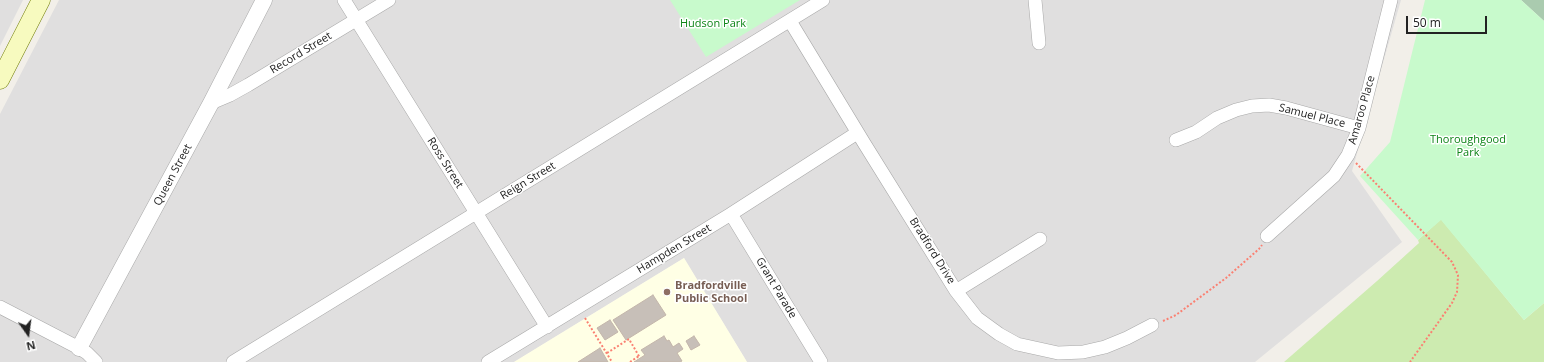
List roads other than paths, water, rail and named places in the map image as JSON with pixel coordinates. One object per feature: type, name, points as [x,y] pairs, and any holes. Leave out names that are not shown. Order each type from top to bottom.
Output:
[{"type":"main road","points":[[0,80],[41,0]]},
{"type":"street","name":"Queen Street","points":[[80,348],[211,103],[264,0]]},
{"type":"street","name":"Ross Street","points":[[344,0],[547,327]]},
{"type":"street","name":"Record Street","points":[[211,103],[248,85],[389,0]]},
{"type":"street","name":"Reign Street","points":[[232,362],[823,0]]},
{"type":"street","points":[[1034,0],[1039,43]]},
{"type":"street","name":"Amaroo Place","points":[[1267,236],[1334,176],[1348,155],[1359,128],[1391,0]]},
{"type":"street","name":"Bradford Drive","points":[[790,21],[857,133],[956,291],[977,318],[999,334],[1017,344],[1058,358],[1105,347],[1152,325]]},
{"type":"street","name":"Samuel Place","points":[[1176,140],[1196,132],[1217,118],[1236,110],[1252,106],[1269,105],[1286,108],[1359,128]]},
{"type":"street","name":"Hampden Street","points":[[488,362],[731,214],[857,133]]},
{"type":"street","name":"Grant Parade","points":[[731,214],[821,362]]},
{"type":"street","points":[[956,291],[1040,239]]},
{"type":"street","points":[[0,307],[80,348],[96,362]]},
{"type":"place","name":"Bradfordville Public School","points":[[667,292]]},
{"type":"park label","name":"Hudson Park","points":[[713,24]]},
{"type":"park label","name":"Thoroughgood Park","points":[[1468,146]]}]
